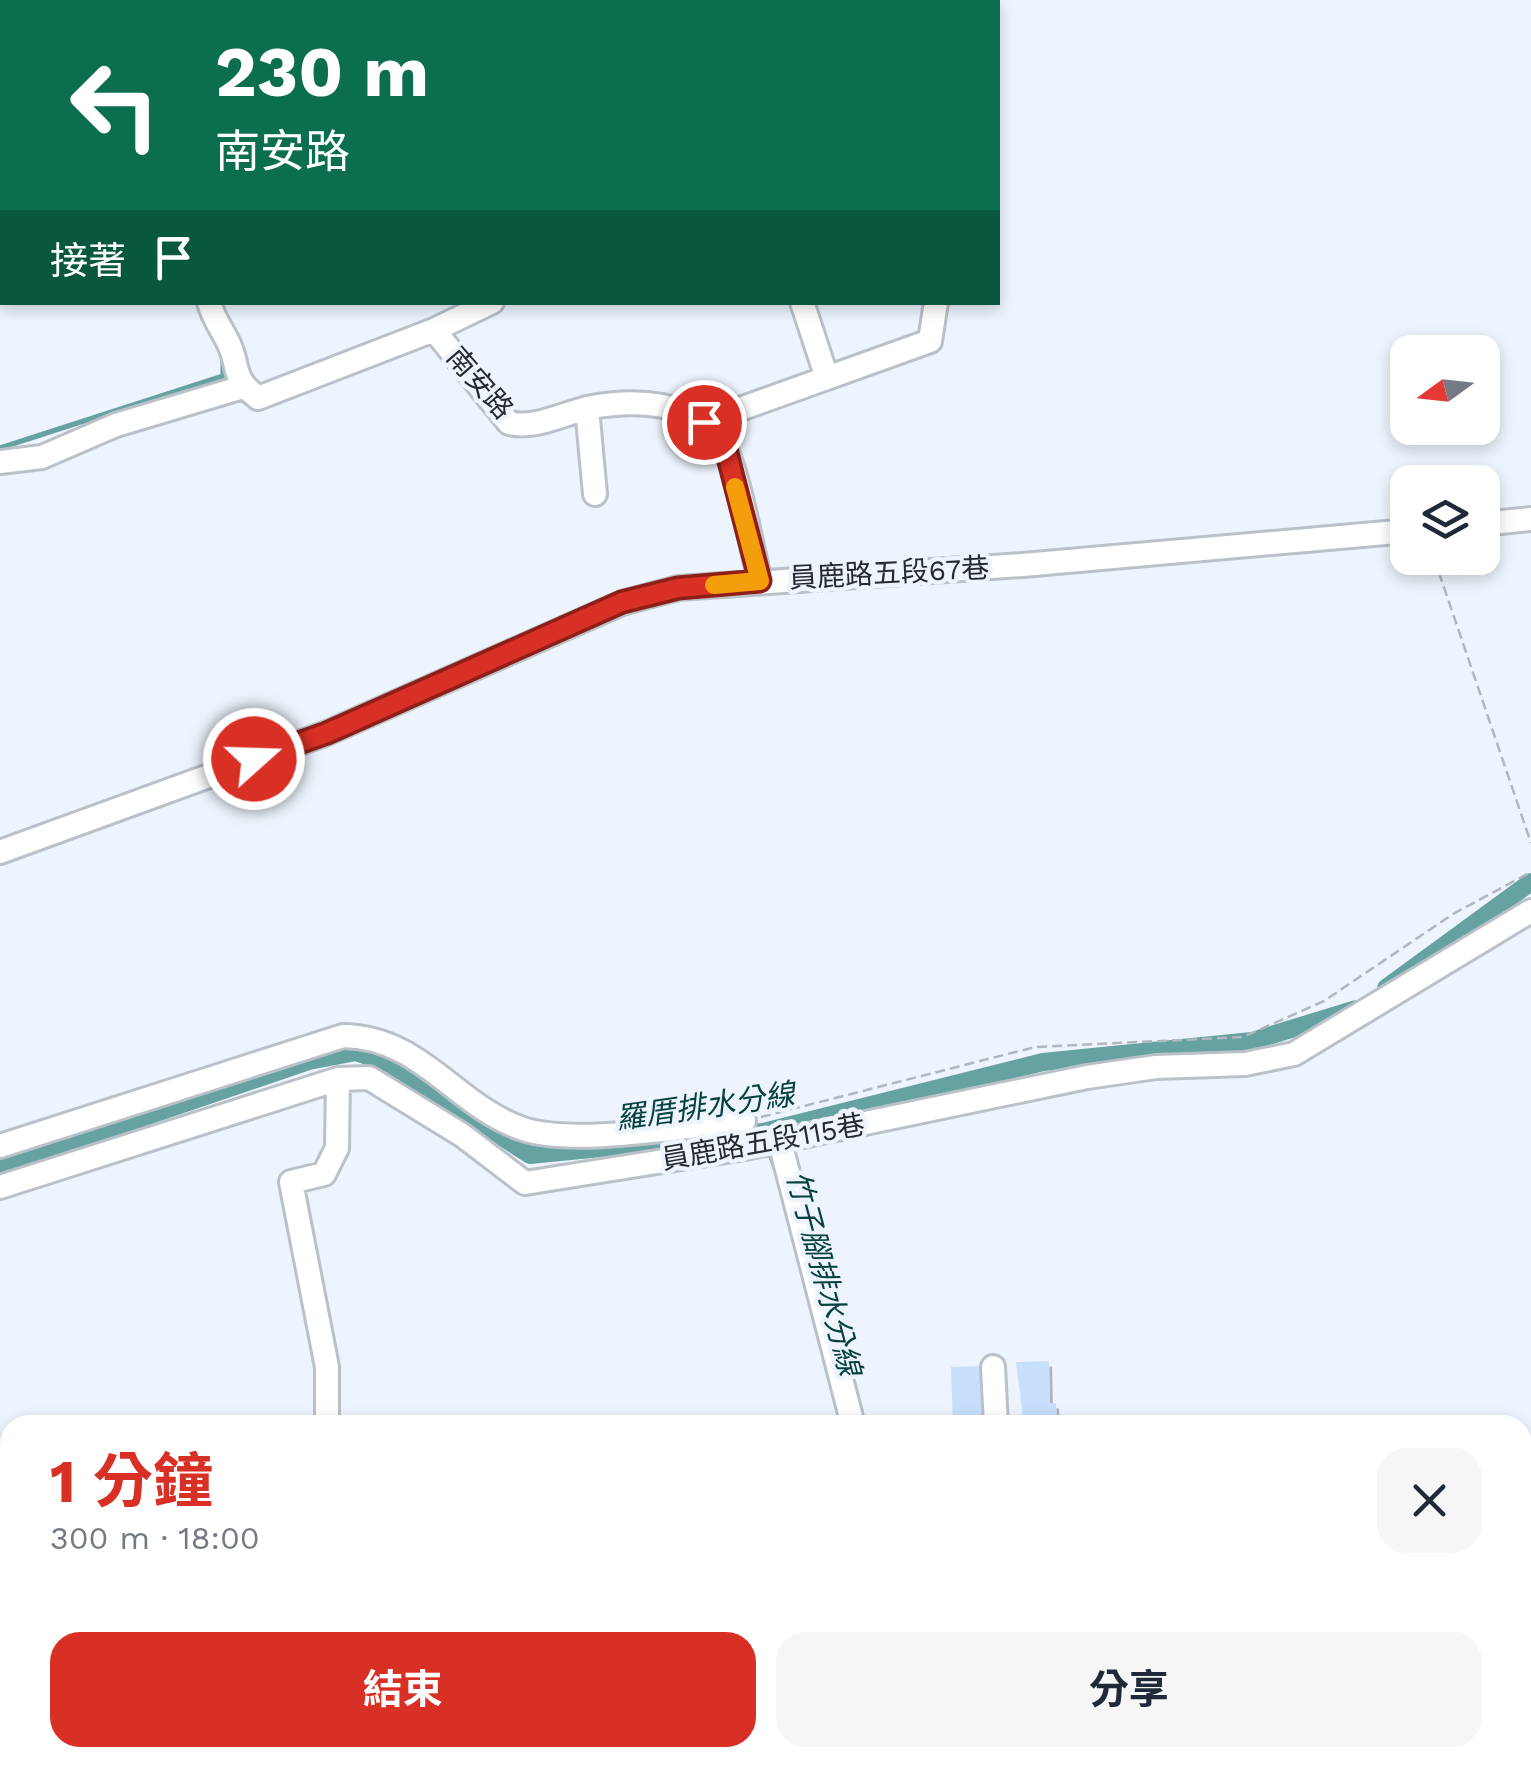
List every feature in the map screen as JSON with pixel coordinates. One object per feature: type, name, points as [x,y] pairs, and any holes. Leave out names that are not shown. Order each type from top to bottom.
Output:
[{"type":"street","points":[[0,462],[42,457],[116,425],[243,386],[209,305]]},
{"type":"street","points":[[434,330],[486,305]]},
{"type":"street","points":[[803,305],[826,375]]},
{"type":"street","points":[[760,581],[724,442],[704,422],[930,340],[936,305]]},
{"type":"street","name":"南安路","points":[[243,386],[258,398],[434,330],[509,423],[521,426],[587,408],[648,402],[704,422]]},
{"type":"street","points":[[587,408],[595,494]]},
{"type":"street","points":[[1500,522],[1531,519]]},
{"type":"street","name":"員鹿路五段67巷","points":[[0,852],[327,733],[622,602],[678,588],[1023,565],[1390,533]]},
{"type":"street","name":"員鹿路五段115巷","points":[[2,1181],[338,1080],[368,1078],[462,1135],[525,1184],[780,1142],[1087,1077],[1156,1067],[1245,1064],[1294,1054],[1531,910]]},
{"type":"street","name":"員鹿路五段115巷","points":[[0,1146],[343,1036],[390,1042],[520,1128],[553,1136],[744,1121]]},
{"type":"street","points":[[327,1415],[326,1367],[291,1182],[324,1174],[337,1148],[338,1080]]},
{"type":"street","points":[[780,1142],[850,1415]]},
{"type":"street","points":[[993,1367],[995,1415]]},
{"type":"path","points":[[1440,575],[1531,844]]},
{"type":"path","points":[[744,1121],[1035,1047],[1243,1037],[1324,1001],[1454,914],[1531,872]]},
{"type":"building","points":[[1049,1361],[1050,1403],[1056,1403],[1057,1415],[1023,1415],[1016,1362]]},
{"type":"building","points":[[983,1366],[985,1415],[953,1415],[951,1367]]},
{"type":"waterway","points":[[0,448],[223,376],[223,356]]},
{"type":"waterway","name":"羅厝排水分線","points":[[1386,988],[1531,882]]},
{"type":"waterway","name":"羅厝排水分線","points":[[0,1166],[309,1061],[356,1052],[390,1064],[530,1155],[763,1132],[1043,1062],[1252,1041],[1356,1009]]},
{"type":"waterway","name":"竹子腳排水分線","points":[[768,1148],[776,1171]]},
{"type":"slow traffic","points":[[714,585],[760,581],[735,487]]},
{"type":"route","points":[[254,759],[327,733],[622,602],[678,588],[760,581],[724,442],[704,422]]}]
